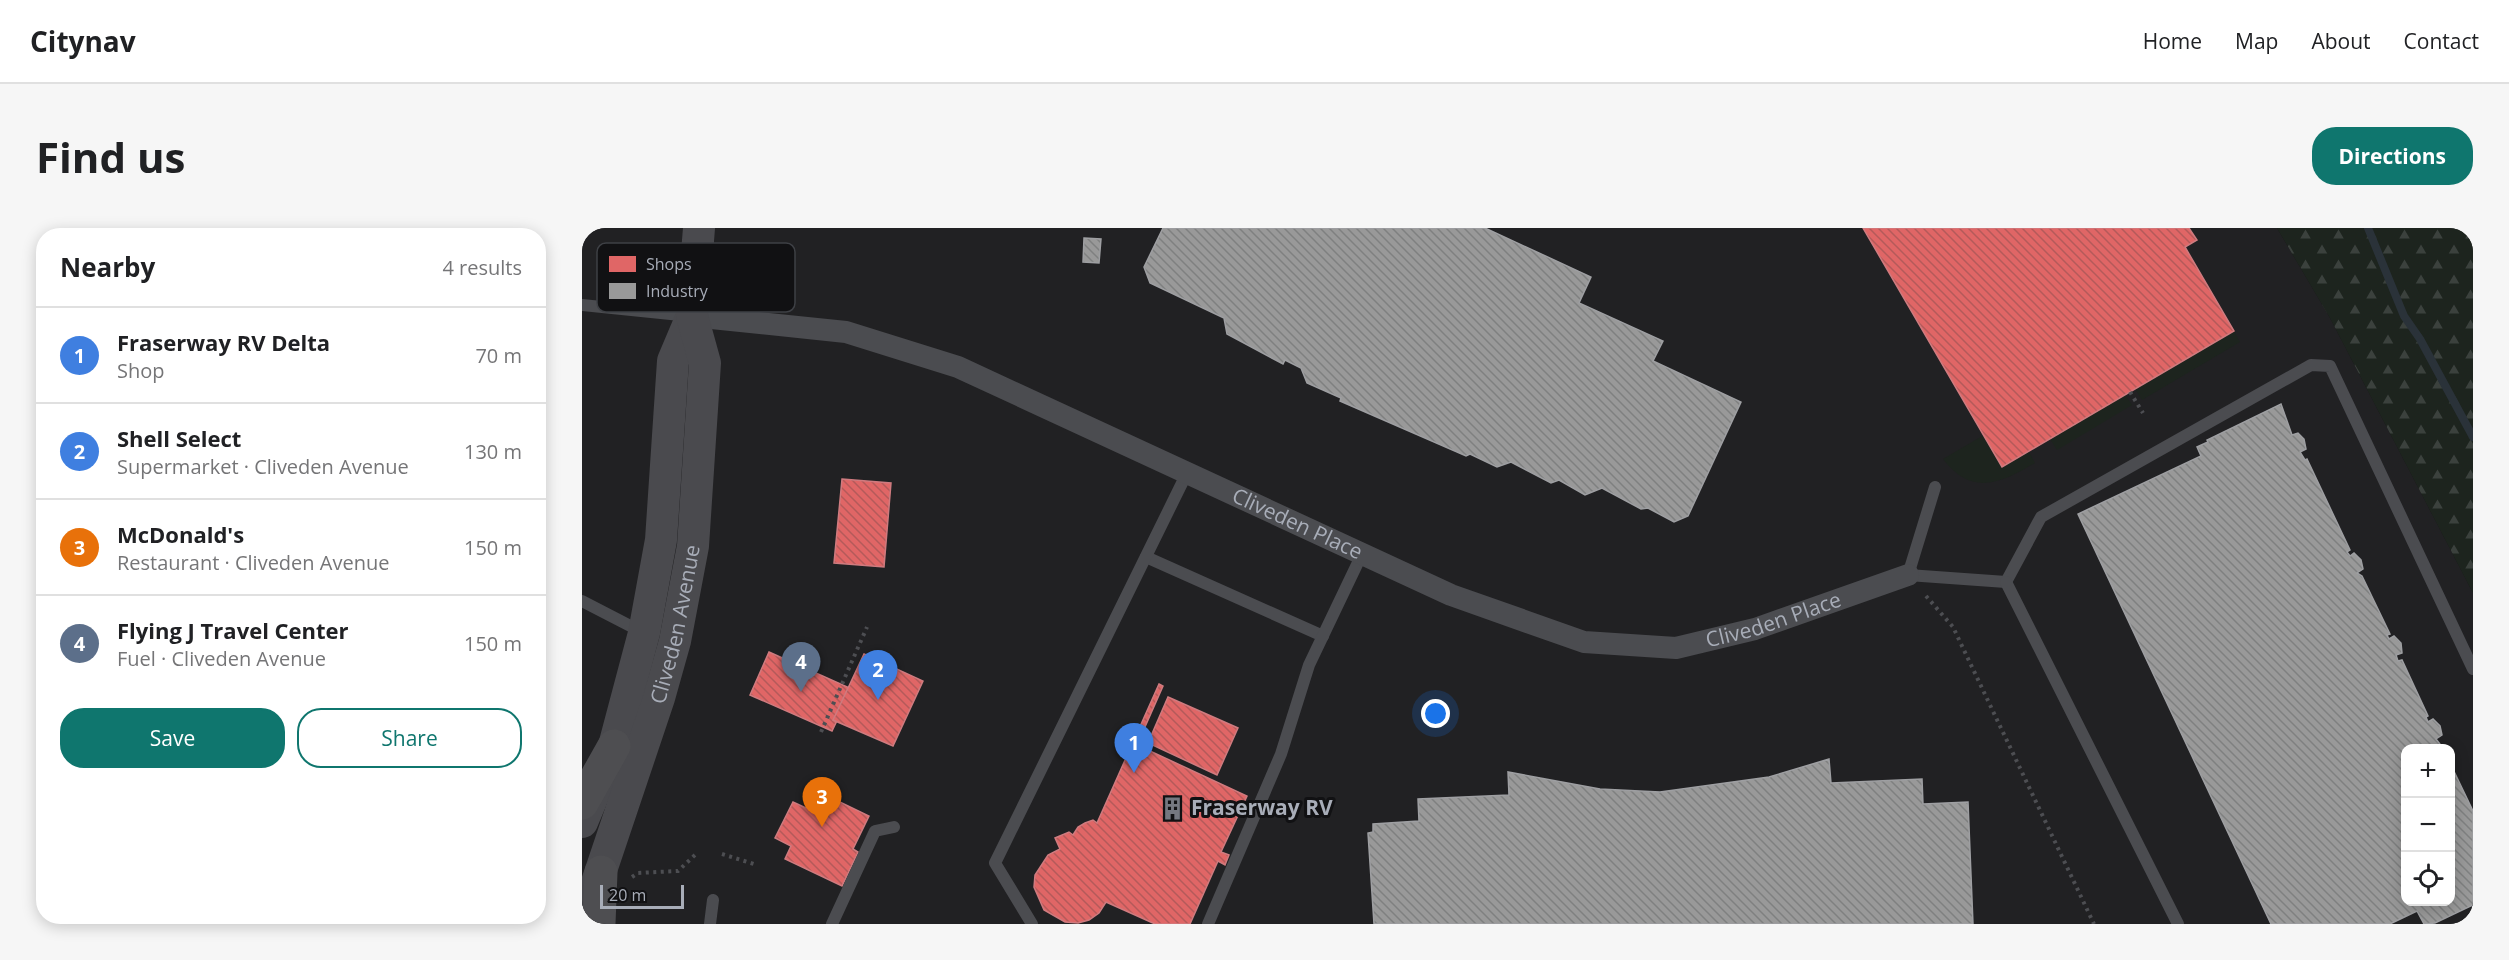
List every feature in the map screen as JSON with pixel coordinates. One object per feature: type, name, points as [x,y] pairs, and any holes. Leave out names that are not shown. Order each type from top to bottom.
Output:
[{"type":"highway","points":[[582,804],[614,746]]},
{"type":"highway","points":[[599,924],[615,875]]},
{"type":"street","name":"Cliveden Avenue","points":[[698,243],[699,228]]},
{"type":"street","name":"Cliveden Avenue","points":[[582,822],[660,637],[693,546],[705,363],[692,312]]},
{"type":"street","name":"Cliveden Place","points":[[692,316],[846,332],[958,367],[1451,595],[1584,642],[1676,648],[1755,628],[1908,575]]},
{"type":"street","name":"Cliveden Avenue","points":[[583,924],[615,875],[657,705],[660,637]]},
{"type":"lane","points":[[582,305],[597,306]]},
{"type":"lane","points":[[652,312],[692,316]]},
{"type":"lane","points":[[2006,582],[2040,517],[2311,364],[2331,366],[2473,669]]},
{"type":"lane","points":[[1032,924],[995,863],[1187,473]]},
{"type":"lane","points":[[1935,487],[1908,575],[2006,582]]},
{"type":"lane","points":[[1208,924],[1281,754],[1309,665],[1362,554]]},
{"type":"lane","points":[[1146,557],[1323,636]]},
{"type":"lane","points":[[2006,582],[2178,924]]},
{"type":"lane","points":[[582,601],[660,637]]},
{"type":"lane","points":[[832,924],[871,838],[880,828],[894,827]]},
{"type":"lane","points":[[710,922],[713,900]]},
{"type":"path","points":[[2130,392],[2143,413]]},
{"type":"path","points":[[1908,575],[1953,627],[2094,924]]},
{"type":"path","points":[[821,732],[867,627]]},
{"type":"path","points":[[722,854],[757,866]]},
{"type":"path","points":[[615,875],[678,871],[695,855]]},
{"type":"shaded area","points":[[582,228],[2277,228],[2330,318],[2473,593],[2473,924],[610,924],[582,907]]},
{"type":"green space","points":[[2277,228],[2473,228],[2473,593],[2330,318]]},
{"type":"green space","points":[[2234,331],[2240,342],[2142,400],[2135,389]]},
{"type":"green space","points":[[2125,394],[2132,405],[2057,450],[2050,439]]},
{"type":"green space","points":[[1984,435],[2002,467],[2029,452],[2035,463],[1999,481],[1987,483],[1965,478],[1954,471],[1943,459]]},
{"type":"building: Shops","points":[[1863,228],[2189,228],[2197,240],[2185,247],[2234,331],[2002,467]]},
{"type":"building: Shops","points":[[842,479],[891,483],[884,567],[834,563]]},
{"type":"building: Shops","points":[[769,652],[852,689],[832,731],[750,695]]},
{"type":"building: Shops","points":[[864,654],[923,681],[893,746],[833,720]]},
{"type":"building: Shops","name":"Fraserway RV","points":[[1159,684],[1163,686],[1137,745],[1247,796],[1221,852],[1229,855],[1225,865],[1218,861],[1190,924],[1155,924],[1106,902],[1099,913],[1089,920],[1078,923],[1065,922],[1044,910],[1034,887],[1035,875],[1048,855],[1060,849],[1055,838],[1069,832],[1073,835],[1078,827],[1093,820],[1097,823]]},
{"type":"building: Shops","points":[[1168,697],[1238,728],[1217,775],[1148,743]]},
{"type":"building: Shops","points":[[815,790],[869,816],[853,849],[858,852],[842,886],[785,859],[791,846],[775,838],[793,802],[806,808]]},
{"type":"building: Industry","points":[[1163,228],[1485,228],[1591,277],[1579,303],[1663,341],[1653,361],[1741,402],[1688,516],[1674,522],[1648,508],[1641,509],[1602,488],[1585,495],[1559,480],[1551,483],[1511,462],[1497,467],[1470,454],[1466,456],[1340,401],[1341,398],[1307,383],[1301,368],[1285,360],[1283,364],[1227,334],[1224,318],[1150,283],[1144,267]]},
{"type":"building: Industry","points":[[1084,238],[1101,239],[1099,263],[1083,262]]},
{"type":"building: Industry","points":[[2281,404],[2292,435],[2298,433],[2304,439],[2306,449],[2300,452],[2305,460],[2307,459],[2350,550],[2347,552],[2350,556],[2354,553],[2361,560],[2363,569],[2357,573],[2362,576],[2390,634],[2387,635],[2389,639],[2394,636],[2401,643],[2402,653],[2396,655],[2398,661],[2402,660],[2428,716],[2426,717],[2428,722],[2433,719],[2440,726],[2442,735],[2436,739],[2440,744],[2401,744],[2401,906],[2455,906],[2455,773],[2473,811],[2473,905],[2435,923],[2424,924],[2417,911],[2390,924],[2271,924],[2078,514],[2201,456],[2197,447],[2208,442],[2207,440]]},
{"type":"building: Industry","points":[[1829,759],[1831,783],[1922,779],[1923,804],[1968,802],[1973,924],[1374,924],[1368,833],[1373,832],[1373,824],[1419,821],[1418,799],[1509,795],[1508,772],[1600,789],[1660,792],[1769,777]]},
{"type":"waterway","points":[[2368,228],[2404,316],[2420,339],[2473,437]]},
{"type":"place","name":"Flying J Travel Center","points":[[801,692]]},
{"type":"place","name":"Shell Select","points":[[878,700]]},
{"type":"place","name":"Fraserway RV Delta","points":[[1134,773]]},
{"type":"place","name":"Fraserway RV","points":[[1173,808]]},
{"type":"place","name":"McDonald's","points":[[822,827]]}]
